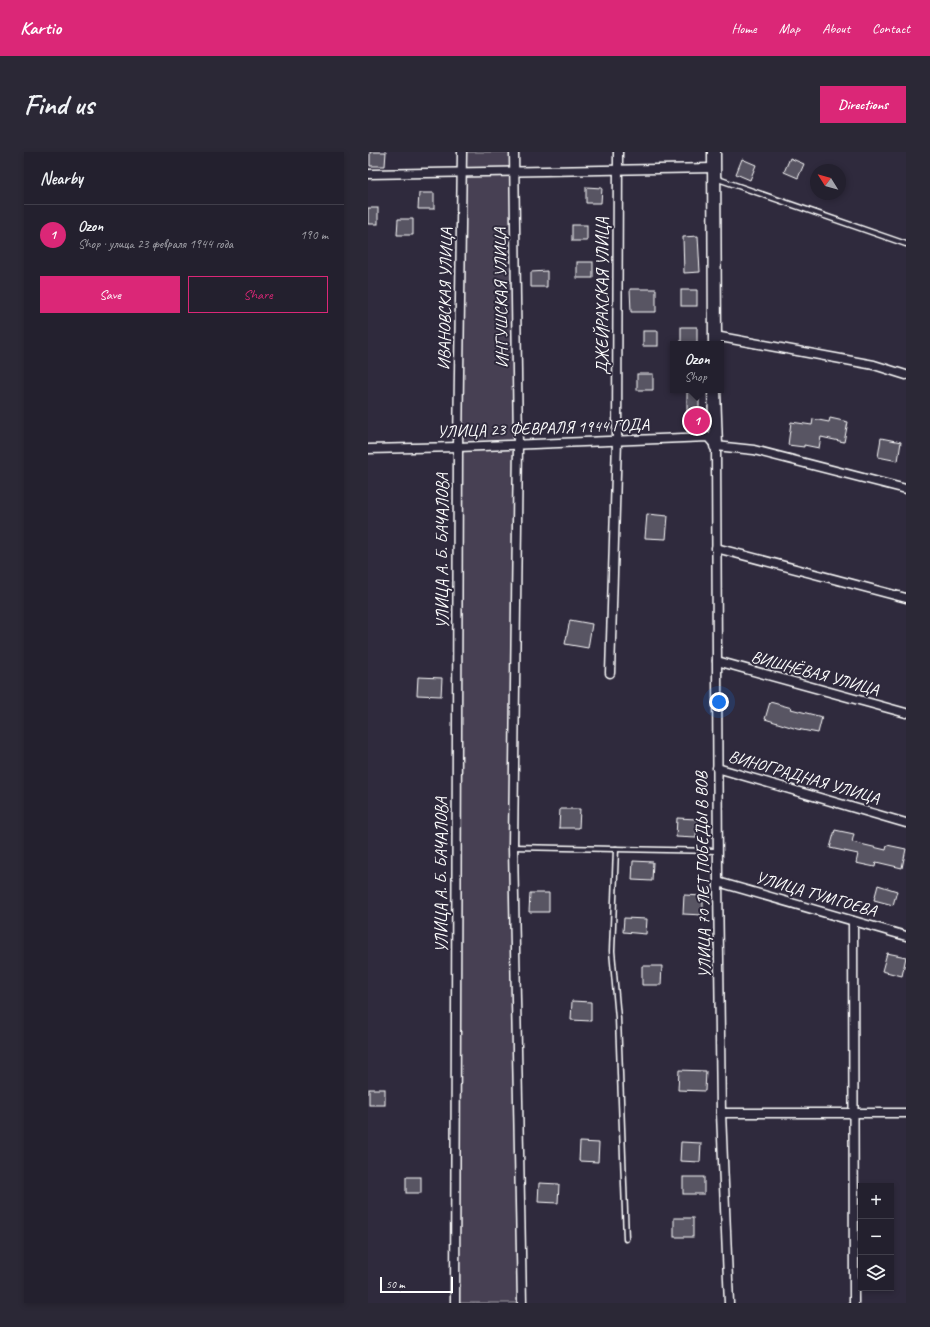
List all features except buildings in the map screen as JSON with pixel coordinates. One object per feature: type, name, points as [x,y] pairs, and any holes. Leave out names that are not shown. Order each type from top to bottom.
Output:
[{"type":"street","name":"ИВАНОВСКАЯ УЛИЦА","points":[[458,447],[462,152]]},
{"type":"street","name":"ИНГУШСКАЯ УЛИЦА","points":[[514,152],[518,444],[513,847],[522,1303]]},
{"type":"street","name":"ДЖЕЙРАХСКАЯ УЛИЦА","points":[[610,673],[617,441],[618,152]]},
{"type":"street","points":[[714,152],[715,340]]},
{"type":"street","points":[[368,174],[618,170],[715,173]]},
{"type":"street","points":[[724,341],[874,366],[906,375]]},
{"type":"street","points":[[714,393],[716,446],[754,450],[906,489]]},
{"type":"street","name":"УЛИЦА 23 ФЕВРАЛЯ 1944 ГОДА","points":[[368,449],[708,437],[716,446]]},
{"type":"street","name":"УЛИЦА 70 ЛЕТ ПОБЕДЫ В ВОВ","points":[[716,446],[717,851],[721,1113],[729,1303]]},
{"type":"street","name":"УЛИЦА А. Б. БАЧАЛОВА","points":[[455,1303],[458,447]]},
{"type":"street","points":[[716,548],[906,598]]},
{"type":"street","name":"ВИШНЁВАЯ УЛИЦА","points":[[717,661],[906,713]]},
{"type":"street","name":"ВИНОГРАДНАЯ УЛИЦА","points":[[717,768],[906,823]]},
{"type":"street","name":"УЛИЦА ТУМГОЕВА","points":[[718,882],[906,936]]},
{"type":"street","points":[[853,921],[854,1303]]},
{"type":"street","points":[[721,1113],[906,1113]]},
{"type":"lane","points":[[715,173],[906,244]]},
{"type":"lane","points":[[513,847],[717,851]]},
{"type":"lane","points":[[616,849],[612,951],[618,1018],[626,1239]]},
{"type":"shaded area","points":[[462,152],[514,152],[518,444],[518,1303],[459,1303]]},
{"type":"place","name":"Ozon","points":[[697,421]]}]
